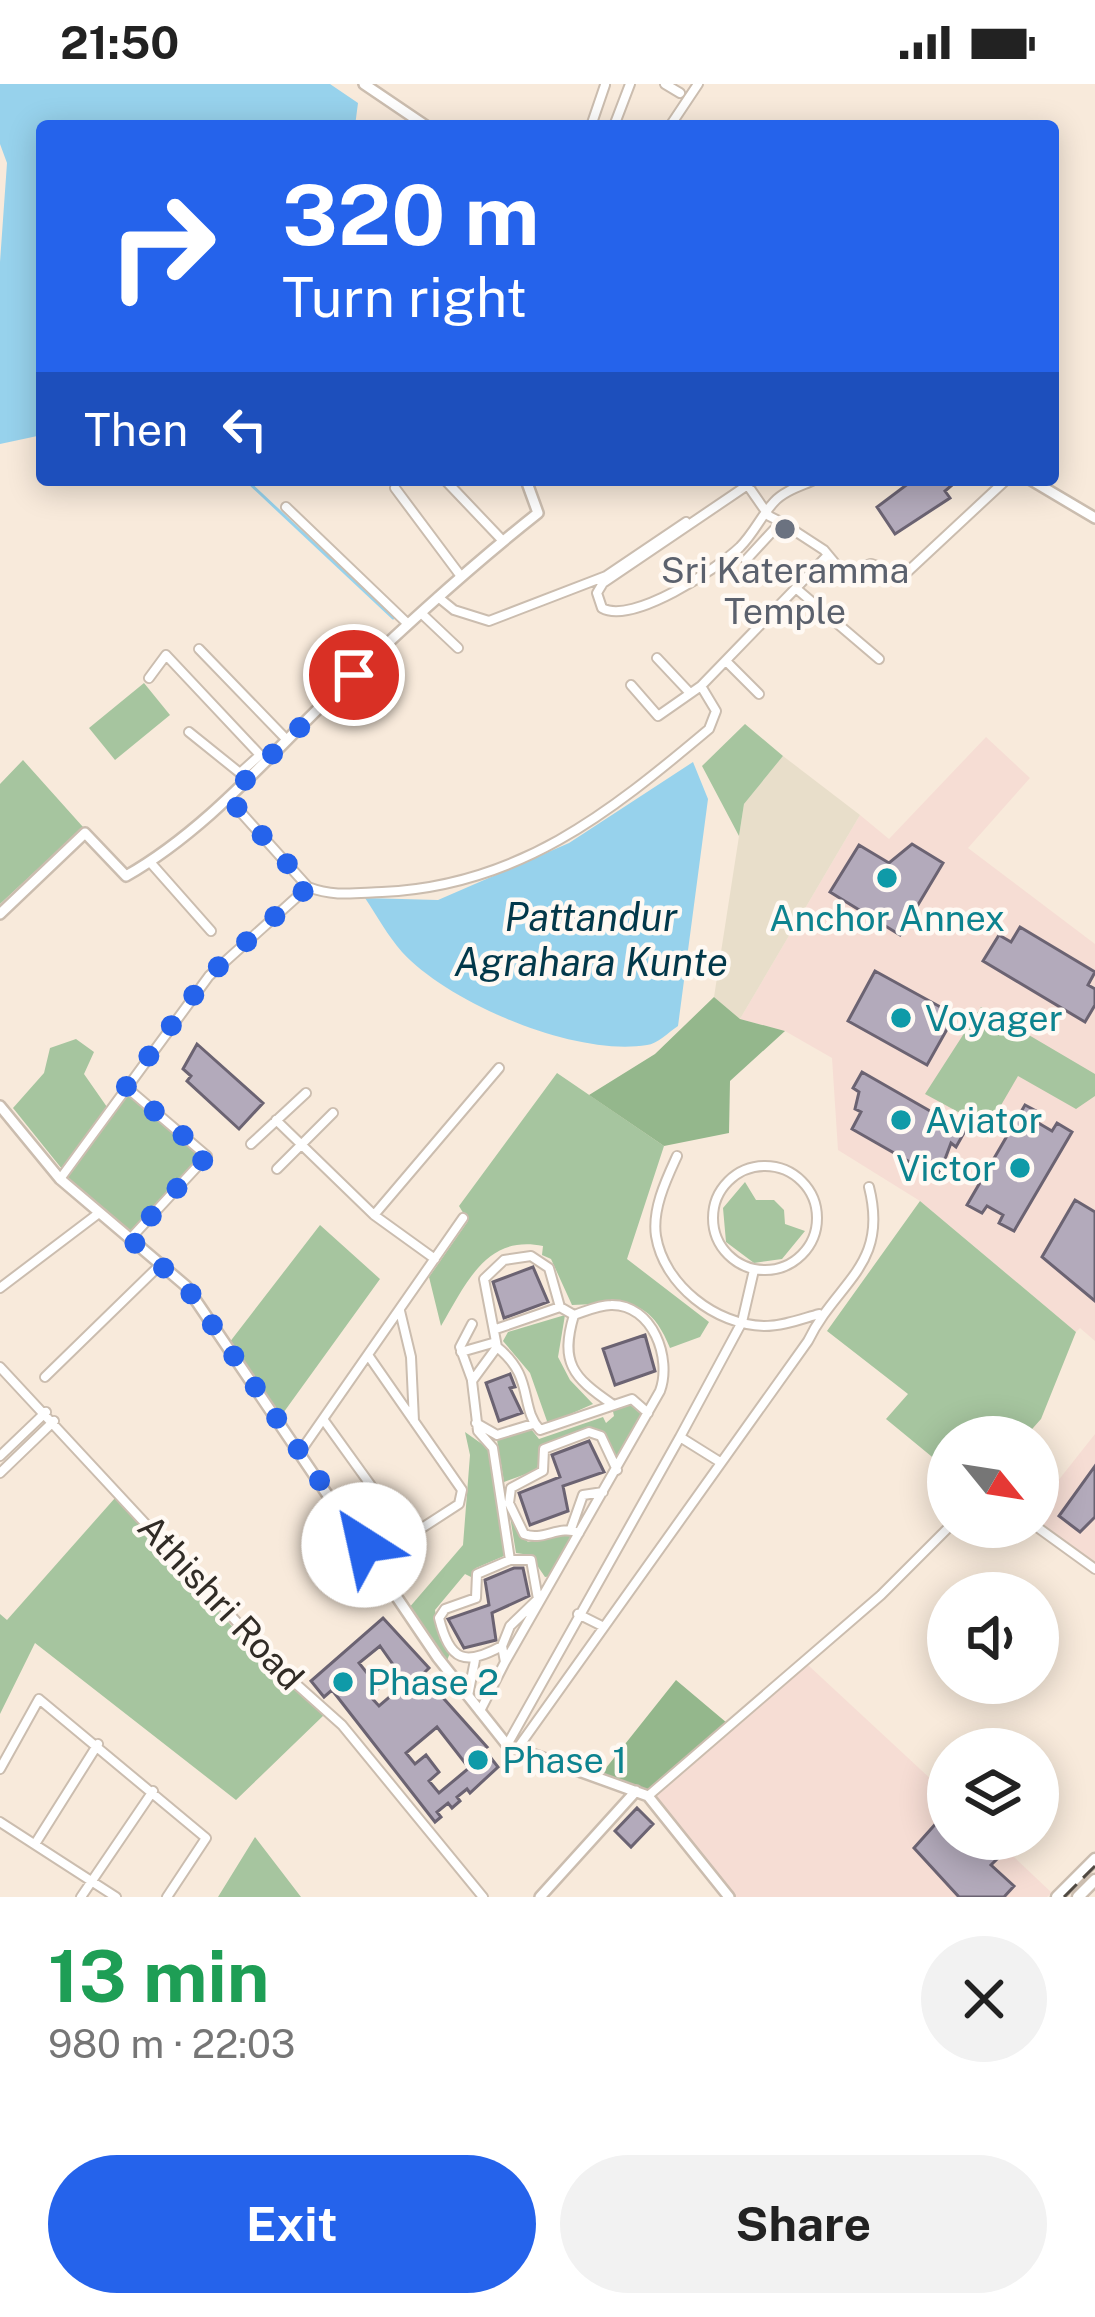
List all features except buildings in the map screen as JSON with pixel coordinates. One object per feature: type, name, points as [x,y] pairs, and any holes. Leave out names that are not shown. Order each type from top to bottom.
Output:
[{"type":"main road","points":[[1057,1897],[1095,1859]]},
{"type":"main road","points":[[1078,1897],[1095,1880]]},
{"type":"street","points":[[364,84],[417,120]]},
{"type":"street","points":[[616,120],[630,84]]},
{"type":"street","points":[[665,84],[680,93]]},
{"type":"street","points":[[674,120],[698,84]]},
{"type":"street","points":[[593,120],[605,85]]},
{"type":"street","points":[[451,486],[503,541]]},
{"type":"street","points":[[189,732],[240,773],[253,767],[460,575],[541,509],[529,486]]},
{"type":"street","points":[[743,486],[603,584],[597,593],[602,608],[613,614],[637,612],[716,566],[783,494],[801,486]]},
{"type":"street","points":[[751,486],[766,513],[820,547],[844,574],[871,564],[904,575],[1000,486]]},
{"type":"street","points":[[1041,486],[1095,518]]},
{"type":"street","points":[[395,488],[460,575]]},
{"type":"street","points":[[286,507],[408,623]]},
{"type":"street","points":[[438,596],[454,610],[489,621],[606,576],[686,522]]},
{"type":"street","points":[[746,560],[781,522]]},
{"type":"street","points":[[631,686],[661,720],[727,662],[773,606],[797,590],[826,556]]},
{"type":"street","points":[[797,590],[879,659]]},
{"type":"street","points":[[421,613],[458,648]]},
{"type":"street","points":[[199,649],[287,740]]},
{"type":"street","points":[[0,914],[85,832],[126,876],[150,862],[228,797],[253,767],[260,755],[166,655],[149,678]]},
{"type":"street","points":[[657,658],[690,696]]},
{"type":"street","points":[[727,662],[759,694]]},
{"type":"street","points":[[228,797],[308,887],[341,896],[446,888],[541,850],[710,729],[716,711],[701,686]]},
{"type":"street","points":[[150,862],[211,931]]},
{"type":"street","points":[[60,1178],[208,976],[308,887]]},
{"type":"street","points":[[374,1215],[499,1068]]},
{"type":"street","points":[[126,1087],[207,1156],[130,1239]]},
{"type":"street","points":[[251,1144],[306,1093]]},
{"type":"street","points":[[0,1106],[60,1178],[187,1288],[468,1696],[512,1748],[648,1796],[729,1897]]},
{"type":"street","points":[[277,1168],[333,1113]]},
{"type":"street","points":[[276,1120],[374,1215],[434,1259]]},
{"type":"street","points":[[677,1156],[657,1210],[662,1256],[695,1298],[742,1322],[776,1325],[821,1314]]},
{"type":"street","points":[[754,1166],[771,1166],[801,1180],[817,1209],[817,1226],[801,1256],[771,1271],[754,1270],[726,1255],[712,1226],[712,1210],[727,1182],[754,1166]]},
{"type":"street","points":[[512,1748],[821,1314],[854,1281],[867,1258],[875,1216],[869,1186]]},
{"type":"street","points":[[0,1288],[99,1213]]},
{"type":"street","points":[[300,1452],[463,1218]]},
{"type":"street","points":[[472,1381],[485,1368],[496,1345],[484,1280],[504,1260],[531,1256],[544,1261],[560,1307],[574,1315],[608,1304],[622,1306],[646,1322],[666,1366],[660,1391],[603,1492],[575,1531],[480,1712]]},
{"type":"street","points":[[45,1377],[160,1264]]},
{"type":"street","points":[[512,1748],[578,1614],[742,1322],[754,1270]]},
{"type":"street","points":[[496,1330],[560,1307]]},
{"type":"street","points":[[399,1310],[411,1357],[414,1421]]},
{"type":"street","points":[[574,1315],[565,1348],[568,1367],[612,1404]]},
{"type":"street","points":[[472,1324],[460,1352],[472,1381],[476,1423],[491,1444],[510,1560]]},
{"type":"street","points":[[460,1352],[496,1345]]},
{"type":"street","points":[[496,1345],[524,1379],[533,1424]]},
{"type":"street","points":[[323,1419],[408,1538],[459,1504],[463,1496],[368,1355]]},
{"type":"street","points":[[485,1368],[514,1362]]},
{"type":"street","name":"Athishri Road","points":[[0,1367],[286,1675],[342,1725],[483,1897]]},
{"type":"street","points":[[476,1423],[497,1435],[533,1424],[545,1430],[660,1391]]},
{"type":"street","points":[[632,1399],[648,1413]]},
{"type":"street","points":[[0,1456],[46,1412]]},
{"type":"street","points":[[0,1473],[54,1421]]},
{"type":"street","points":[[499,1490],[543,1471],[544,1449],[589,1432],[601,1436],[616,1470]]},
{"type":"street","points":[[680,1437],[720,1462]]},
{"type":"street","points":[[511,1488],[509,1503],[524,1534],[534,1538],[575,1531]]},
{"type":"street","points":[[575,1531],[583,1495],[603,1492]]},
{"type":"street","points":[[1059,1543],[1095,1569]]},
{"type":"street","points":[[648,1796],[928,1548]]},
{"type":"street","points":[[502,1646],[475,1660],[455,1653],[440,1618],[445,1610],[476,1598],[477,1574],[510,1560],[533,1563],[538,1596],[510,1626],[502,1646],[505,1662]]},
{"type":"street","points":[[578,1614],[602,1626]]},
{"type":"street","points":[[468,1696],[476,1678],[475,1660]]},
{"type":"street","points":[[476,1678],[496,1685]]},
{"type":"street","points":[[0,1769],[39,1699],[206,1838],[167,1897]]},
{"type":"street","points":[[34,1844],[98,1744]]},
{"type":"street","points":[[81,1897],[153,1791]]},
{"type":"street","points":[[540,1897],[636,1791]]},
{"type":"street","points":[[0,1822],[116,1897]]},
{"type":"shaded area","points":[[986,737],[1030,778],[968,848],[1095,944],[1095,1341],[1080,1328],[1076,1332],[920,1201],[838,1150],[832,1058],[785,1031],[740,1019],[860,815],[889,839]]},
{"type":"shaded area","points":[[783,756],[860,815],[740,1019],[714,997],[744,804]]},
{"type":"shaded area","points":[[1095,1434],[1095,1563],[1059,1537],[1059,1479]]},
{"type":"shaded area","points":[[808,1665],[927,1776],[927,1860],[1017,1860],[1052,1893],[1047,1897],[734,1897],[655,1798]]},
{"type":"green space","points":[[144,683],[170,715],[115,760],[89,728]]},
{"type":"green space","points":[[745,724],[783,756],[744,804],[739,836],[702,766]]},
{"type":"green space","points":[[23,760],[83,827],[0,904],[0,784]]},
{"type":"green space","points":[[714,997],[740,1019],[785,1031],[730,1081],[729,1133],[664,1146],[589,1095],[655,1054]]},
{"type":"green space","points":[[981,1007],[1095,1074],[1095,1096],[1076,1109],[1018,1076],[993,1119],[982,1125],[925,1094]]},
{"type":"green space","points":[[76,1039],[94,1052],[84,1074],[107,1107],[62,1169],[13,1108],[44,1073],[50,1048]]},
{"type":"green space","points":[[557,1073],[664,1146],[627,1259],[709,1322],[700,1337],[670,1348],[642,1309],[618,1303],[572,1305],[551,1259],[542,1255],[543,1246],[523,1244],[492,1255],[480,1266],[441,1326],[429,1277],[468,1221],[459,1206]]},
{"type":"green space","points":[[128,1093],[202,1154],[129,1233],[65,1177]]},
{"type":"green space","points":[[745,1182],[756,1200],[774,1200],[784,1210],[785,1224],[805,1231],[782,1259],[754,1263],[726,1242],[723,1208]]},
{"type":"green space","points":[[920,1201],[1076,1332],[1042,1416],[927,1416],[927,1453],[886,1419],[908,1394],[827,1331]]},
{"type":"green space","points":[[320,1225],[380,1279],[281,1416],[229,1343]]},
{"type":"green space","points":[[565,1315],[558,1357],[570,1380],[593,1404],[548,1424],[530,1373],[503,1341],[508,1332]]},
{"type":"green space","points":[[627,1402],[642,1415],[619,1455],[614,1457],[606,1434],[593,1428],[541,1446],[537,1470],[504,1482],[497,1440],[531,1429],[539,1439],[603,1417],[606,1423],[614,1416],[612,1407]]},
{"type":"green space","points":[[465,1432],[489,1449],[505,1548],[504,1556],[476,1568],[471,1577],[465,1574],[435,1610],[440,1640],[450,1653],[446,1663],[408,1609],[463,1545],[470,1455]]},
{"type":"green space","points":[[115,1498],[273,1671],[324,1715],[236,1800],[35,1643],[0,1714],[0,1614],[7,1620]]},
{"type":"green space","points":[[509,1510],[519,1534],[528,1542],[564,1533],[573,1537],[552,1576],[545,1577],[530,1555],[516,1553]]},
{"type":"green space","points":[[676,1680],[727,1723],[648,1792],[602,1773]]},
{"type":"green space","points":[[255,1837],[301,1897],[218,1897]]},
{"type":"water","points":[[0,84],[330,84],[358,103],[356,120],[36,120],[36,436],[0,444],[0,262],[7,163],[0,144]]},
{"type":"water","name":"Pattandur Agrahara Kunte","points":[[693,762],[708,799],[678,1026],[651,1044],[586,1043],[551,1035],[482,1007],[423,971],[402,952],[365,898],[438,900],[569,843]]},
{"type":"waterway","points":[[252,486],[393,618]]},
{"type":"railway","points":[[1064,1897],[1095,1866]]},
{"type":"place","name":"Sri Kateramma Temple","points":[[785,529]]},
{"type":"place","name":"Anchor Annex","points":[[887,878]]},
{"type":"place","name":"Voyager","points":[[901,1018]]},
{"type":"place","name":"Aviator","points":[[901,1120]]},
{"type":"place","name":"Victor","points":[[1020,1168]]},
{"type":"place","name":"Phase 2","points":[[343,1682]]},
{"type":"place","name":"Phase 1","points":[[478,1760]]},
{"type":"route","points":[[354,675],[228,797],[308,887],[208,976],[126,1087],[183,1130],[207,1156],[130,1239],[187,1288],[364,1545]]}]
